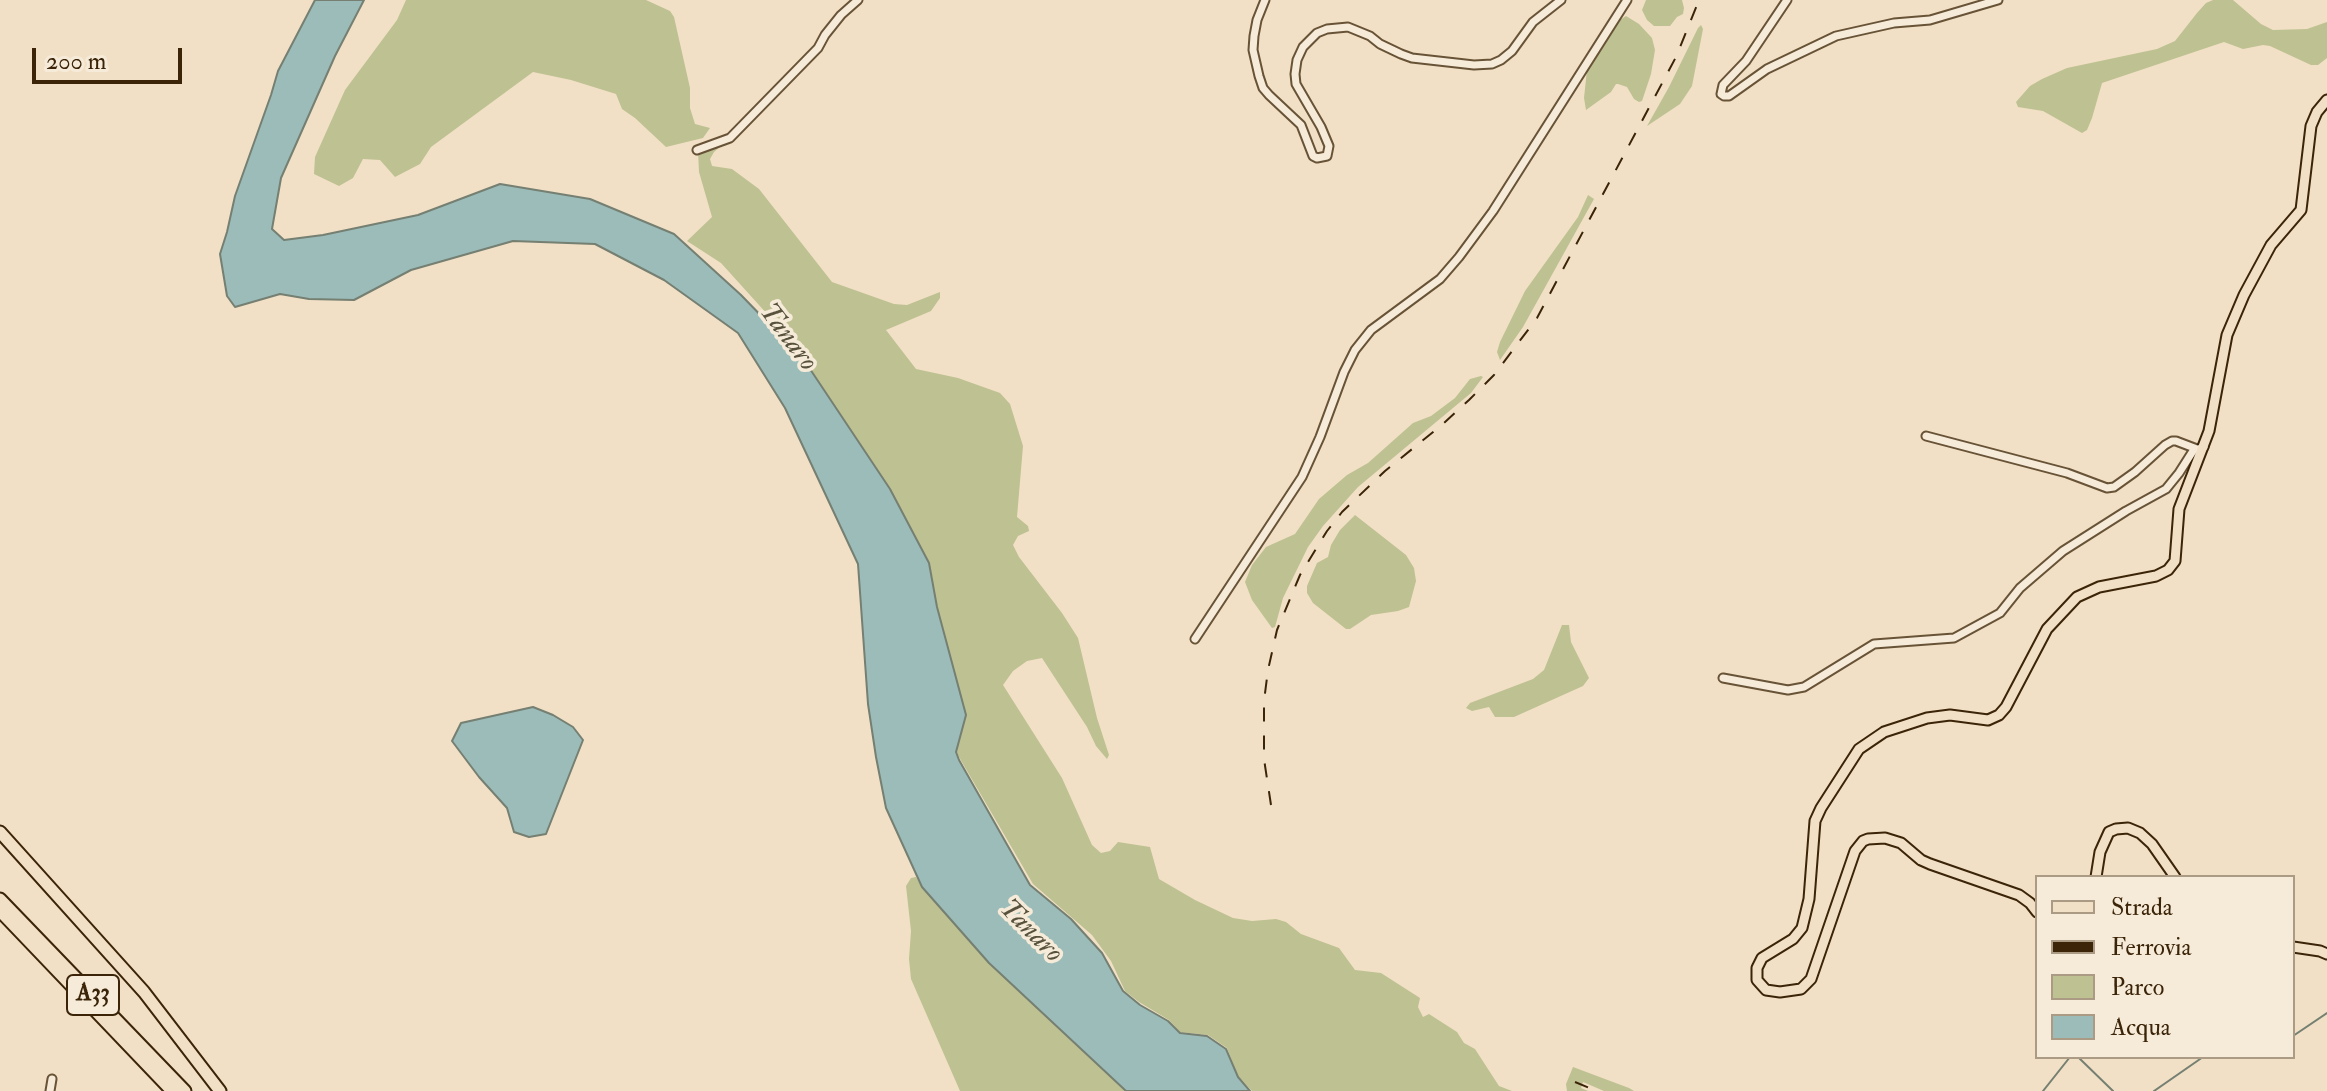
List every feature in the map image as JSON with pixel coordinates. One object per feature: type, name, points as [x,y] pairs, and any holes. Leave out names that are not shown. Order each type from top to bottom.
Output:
[{"type":"highway","points":[[0,832],[144,992],[220,1091]]},
{"type":"highway","name":"A33","points":[[0,899],[185,1091]]},
{"type":"highway","name":"A33","points":[[0,911],[172,1091]]},
{"type":"main road","points":[[2035,909],[2019,895],[1925,862],[1901,843],[1885,838],[1868,839],[1855,851],[1811,979],[1801,989],[1780,992],[1766,990],[1757,980],[1757,968],[1762,958],[1793,939],[1802,928],[1808,907],[1815,821],[1859,749],[1884,732],[1927,718],[1950,715],[1988,720],[1999,715],[2047,629],[2077,597],[2099,587],[2142,580],[2168,570],[2175,561],[2179,509],[2200,448],[2227,335],[2271,245],[2301,210],[2311,126],[2327,100]]},
{"type":"main road","points":[[2096,875],[2103,842],[2109,832],[2128,828],[2140,833],[2152,844],[2174,875]]},
{"type":"main road","points":[[2295,947],[2327,954]]},
{"type":"street","points":[[697,150],[730,138],[818,48],[841,15],[858,0]]},
{"type":"street","points":[[1265,0],[1257,20],[1253,50],[1263,88],[1301,125],[1313,156],[1317,158],[1327,156],[1329,146],[1296,84],[1295,74],[1303,47],[1317,33],[1348,27],[1412,58],[1492,64],[1512,51],[1533,22],[1561,0]]},
{"type":"street","points":[[1195,639],[1302,477],[1355,350],[1371,330],[1440,279],[1459,257],[1493,211],[1627,0]]},
{"type":"street","points":[[1787,0],[1746,61],[1723,85],[1721,90],[1724,96],[1729,96],[1767,69],[1836,36],[1894,23],[1930,20],[1998,0]]},
{"type":"street","points":[[1723,678],[1788,690],[1804,687],[1874,644],[1954,638],[2000,613],[2020,588],[2063,551],[2166,489],[2200,448],[2172,441],[2135,472],[2114,487],[2107,488],[2067,473],[1926,436]]},
{"type":"street","points":[[50,1091],[52,1079]]},
{"type":"green space","points":[[406,0],[646,0],[670,11],[674,17],[695,124],[710,128],[703,138],[666,147],[622,109],[616,94],[533,72],[431,147],[420,164],[395,177],[380,160],[363,159],[353,178],[339,186],[314,174],[315,157],[345,90],[397,20]]},
{"type":"green space","points":[[1646,0],[1682,0],[1683,14],[1670,26],[1654,26],[1642,10]]},
{"type":"green space","points":[[2233,0],[2273,30],[2307,29],[2327,22],[2327,58],[2318,65],[2311,65],[2270,46],[2243,49],[2224,42],[2102,83],[2092,118],[2087,130],[2082,133],[2043,111],[2018,107],[2016,102],[2030,86],[2067,68],[2157,49],[2175,41],[2206,3]]},
{"type":"green space","points":[[1626,16],[1652,38],[1655,50],[1642,101],[1634,99],[1627,87],[1616,84],[1611,92],[1586,110],[1587,70],[1620,20]]},
{"type":"green space","points":[[1701,25],[1703,29],[1692,86],[1680,104],[1647,126],[1698,28]]},
{"type":"green space","points":[[721,146],[710,159],[712,166],[732,169],[759,189],[832,282],[894,304],[907,305],[940,292],[940,298],[931,311],[886,330],[916,369],[958,378],[1000,393],[1010,404],[1023,446],[1017,517],[1028,526],[1029,531],[1018,536],[1013,545],[1078,638],[1109,755],[1107,759],[1042,658],[1027,661],[1013,671],[1003,685],[1062,778],[1092,845],[1101,853],[1110,851],[1118,842],[1150,847],[1159,879],[1195,900],[1233,918],[1286,922],[1301,934],[1339,948],[1355,970],[1381,973],[1420,998],[1418,1007],[1423,1017],[1429,1014],[1457,1032],[1464,1043],[1475,1049],[1499,1086],[1512,1091],[1252,1091],[1238,1076],[1227,1048],[1208,1035],[1180,1032],[1169,1020],[1125,991],[1111,961],[1092,935],[1033,884],[956,752],[966,715],[937,607],[929,563],[890,489],[804,360],[768,315],[721,263],[687,241],[712,217],[699,172],[698,151]]},
{"type":"green space","points":[[1588,195],[1594,199],[1523,327],[1500,360],[1497,352],[1500,342],[1525,291],[1578,217]]},
{"type":"green space","points":[[1481,376],[1471,393],[1358,487],[1323,526],[1308,547],[1272,628],[1252,600],[1245,582],[1252,565],[1266,547],[1295,534],[1319,499],[1347,475],[1368,463],[1413,423],[1431,416],[1455,398],[1470,379]]},
{"type":"green space","points":[[1355,515],[1406,555],[1414,568],[1416,581],[1409,607],[1371,615],[1346,629],[1313,603],[1307,586],[1317,563],[1328,557],[1340,530]]},
{"type":"green space","points":[[1562,625],[1569,625],[1571,642],[1589,678],[1583,686],[1514,717],[1495,717],[1489,707],[1472,711],[1466,708],[1470,703],[1533,679],[1544,670]]},
{"type":"green space","points":[[916,877],[989,963],[1126,1091],[960,1091],[911,979],[911,931],[906,886],[911,878]]},
{"type":"green space","points":[[1573,1067],[1634,1091],[1604,1091],[1583,1082],[1581,1088],[1588,1091],[1567,1091],[1566,1084]]},
{"type":"water","name":"Tanaro","points":[[315,0],[364,0],[335,56],[281,178],[272,229],[284,240],[323,235],[418,215],[500,184],[590,199],[674,234],[741,295],[804,360],[890,489],[929,563],[937,607],[966,715],[956,752],[1030,885],[1071,919],[1102,953],[1123,991],[1168,1021],[1180,1033],[1207,1036],[1226,1049],[1238,1077],[1250,1091],[1126,1091],[989,963],[922,887],[886,808],[868,704],[858,564],[785,408],[738,333],[664,280],[595,244],[513,241],[411,270],[354,300],[309,299],[280,294],[235,307],[227,296],[220,254],[235,196],[278,71]]},
{"type":"water","points":[[533,707],[573,727],[583,740],[546,834],[529,837],[514,832],[507,808],[452,741],[461,723]]},
{"type":"waterway","points":[[2295,1035],[2327,1013]]},
{"type":"waterway","points":[[2043,1091],[2068,1059]]},
{"type":"waterway","points":[[2080,1059],[2113,1091]]},
{"type":"waterway","points":[[2154,1091],[2200,1059]]},
{"type":"railway","points":[[1271,805],[1264,759],[1264,701],[1277,630],[1300,575],[1342,512],[1469,400],[1494,375],[1537,318],[1676,57],[1699,0]]},
{"type":"railway","points":[[1575,1082],[1597,1091]]}]
